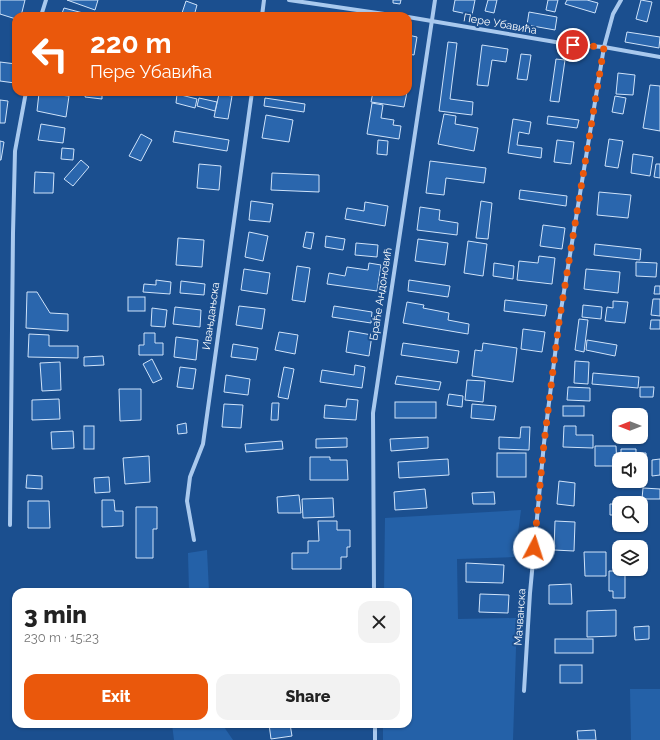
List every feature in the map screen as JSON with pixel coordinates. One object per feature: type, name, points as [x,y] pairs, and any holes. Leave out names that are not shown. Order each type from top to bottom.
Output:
[{"type":"street","points":[[42,12],[46,0]]},
{"type":"street","points":[[262,12],[264,0]]},
{"type":"street","points":[[288,0],[370,12]]},
{"type":"street","name":"Браће Андоновић","points":[[374,588],[373,413],[435,0]]},
{"type":"street","name":"Мачванска","points":[[524,691],[530,593],[544,443],[559,322],[604,47],[614,14],[621,0]]},
{"type":"street","name":"Пере Убавића","points":[[412,18],[573,45],[604,47],[660,56]]},
{"type":"street","points":[[10,525],[12,233],[15,151],[25,96]]},
{"type":"street","name":"Ивањдањска","points":[[194,540],[187,501],[190,477],[203,444],[251,96]]},
{"type":"street","points":[[375,728],[375,740]]},
{"type":"shaded area","points":[[521,510],[515,557],[457,559],[458,619],[517,618],[513,740],[383,740],[383,728],[412,728],[412,588],[384,588],[385,518]]},
{"type":"shaded area","points":[[207,550],[209,588],[189,588],[188,553]]},
{"type":"shaded area","points":[[630,689],[660,689],[660,740],[631,740]]},
{"type":"shaded area","points":[[172,728],[225,728],[233,740],[174,740]]},
{"type":"building","points":[[0,0],[25,0],[22,12],[12,12],[12,18],[0,14]]},
{"type":"building","points":[[67,0],[98,0],[95,10]]},
{"type":"building","points":[[393,0],[401,0],[400,4],[393,3]]},
{"type":"building","points":[[455,0],[475,0],[472,15],[453,11]]},
{"type":"building","points":[[488,0],[497,0],[494,13],[485,11]]},
{"type":"building","points":[[548,0],[558,0],[555,12],[546,10]]},
{"type":"building","points":[[567,0],[587,0],[598,3],[595,13],[565,4]]},
{"type":"building","points":[[641,0],[652,2],[647,22],[636,19]]},
{"type":"building","points":[[186,1],[197,5],[195,12],[182,12]]},
{"type":"building","points":[[64,8],[79,12],[62,12]]},
{"type":"building","points":[[529,12],[557,17],[555,30],[527,25]]},
{"type":"building","points":[[627,32],[660,37],[659,48],[625,42]]},
{"type":"building","points":[[412,36],[417,37],[414,55],[412,55]]},
{"type":"building","points":[[448,42],[457,43],[450,99],[473,102],[472,115],[439,111]]},
{"type":"building","points":[[482,45],[508,49],[506,62],[492,60],[488,86],[477,85]]},
{"type":"building","points":[[521,54],[531,55],[527,80],[517,79]]},
{"type":"building","points":[[556,59],[565,60],[559,102],[550,101]]},
{"type":"building","points":[[0,62],[12,64],[12,83],[0,81]]},
{"type":"building","points":[[618,73],[635,75],[633,95],[616,94]]},
{"type":"building","points":[[650,85],[660,86],[660,131],[643,128]]},
{"type":"building","points":[[39,96],[69,96],[66,117],[37,111]]},
{"type":"building","points":[[102,96],[102,99],[85,97]]},
{"type":"building","points":[[177,96],[185,96],[197,99],[195,108],[176,103]]},
{"type":"building","points":[[219,96],[232,96],[228,119],[214,117]]},
{"type":"building","points":[[372,96],[406,96],[404,107],[371,102]]},
{"type":"building","points":[[615,96],[626,98],[623,114],[612,112]]},
{"type":"building","points":[[199,98],[217,102],[215,111],[197,106]]},
{"type":"building","points":[[265,98],[305,104],[304,112],[264,106]]},
{"type":"building","points":[[0,100],[8,101],[5,123],[0,123]]},
{"type":"building","points":[[372,103],[383,105],[381,118],[394,120],[393,125],[401,126],[399,139],[367,134]]},
{"type":"building","points":[[444,114],[456,116],[455,124],[478,128],[474,151],[438,144]]},
{"type":"building","points":[[266,115],[293,120],[289,142],[262,138]]},
{"type":"building","points":[[548,116],[579,120],[577,128],[547,124]]},
{"type":"building","points":[[513,119],[531,122],[529,134],[519,132],[517,145],[542,148],[541,158],[508,153]]},
{"type":"building","points":[[41,124],[65,128],[63,143],[38,140]]},
{"type":"building","points":[[175,131],[229,140],[227,151],[173,142]]},
{"type":"building","points":[[141,134],[152,140],[141,161],[129,156]]},
{"type":"building","points":[[609,139],[623,141],[618,168],[605,166]]},
{"type":"building","points":[[378,140],[388,141],[387,155],[377,154]]},
{"type":"building","points":[[557,140],[574,142],[571,164],[554,162]]},
{"type":"building","points":[[0,141],[4,142],[1,160],[0,160]]},
{"type":"building","points":[[62,148],[74,149],[73,160],[61,159]]},
{"type":"building","points":[[633,154],[653,157],[650,176],[631,173]]},
{"type":"building","points":[[81,160],[89,167],[73,186],[64,179]]},
{"type":"building","points":[[430,161],[486,168],[484,183],[446,178],[444,195],[426,193]]},
{"type":"building","points":[[199,164],[221,166],[219,190],[197,188]]},
{"type":"building","points":[[656,164],[660,164],[660,178],[654,177]]},
{"type":"building","points":[[35,172],[54,173],[53,193],[34,193]]},
{"type":"building","points":[[272,173],[319,175],[319,192],[271,190]]},
{"type":"building","points":[[520,190],[567,196],[566,206],[519,199]]},
{"type":"building","points":[[599,192],[631,195],[628,218],[597,215]]},
{"type":"building","points":[[251,201],[273,204],[270,222],[249,220]]},
{"type":"building","points":[[481,201],[492,203],[488,239],[476,238]]},
{"type":"building","points":[[365,202],[388,206],[385,226],[345,219],[347,208],[364,211]]},
{"type":"building","points":[[420,207],[440,210],[439,220],[458,223],[457,235],[417,230]]},
{"type":"building","points":[[543,225],[565,228],[562,249],[540,246]]},
{"type":"building","points":[[249,232],[268,236],[263,261],[245,257]]},
{"type":"building","points":[[306,232],[314,233],[311,249],[303,247]]},
{"type":"building","points":[[326,236],[345,239],[343,250],[325,247]]},
{"type":"building","points":[[178,238],[204,240],[202,267],[176,265]]},
{"type":"building","points":[[418,239],[448,243],[445,265],[415,261]]},
{"type":"building","points":[[468,241],[487,244],[483,276],[464,273]]},
{"type":"building","points":[[356,243],[378,245],[377,257],[355,255]]},
{"type":"building","points":[[595,244],[641,249],[640,260],[594,255]]},
{"type":"building","points":[[539,256],[555,258],[552,284],[517,280],[519,261],[538,263]]},
{"type":"building","points":[[636,262],[657,263],[656,277],[636,276]]},
{"type":"building","points":[[369,263],[381,265],[377,291],[327,284],[329,273],[345,276],[347,267],[368,270]]},
{"type":"building","points":[[494,263],[514,266],[513,279],[493,276]]},
{"type":"building","points":[[297,266],[310,268],[305,302],[292,300]]},
{"type":"building","points":[[244,269],[270,273],[267,294],[241,290]]},
{"type":"building","points":[[586,269],[620,272],[618,293],[584,289]]},
{"type":"building","points":[[156,280],[171,282],[170,294],[143,292],[144,284],[156,285]]},
{"type":"building","points":[[409,280],[450,286],[448,297],[408,291]]},
{"type":"building","points":[[181,281],[205,284],[204,295],[180,293]]},
{"type":"building","points":[[655,286],[660,286],[660,294],[654,294]]},
{"type":"building","points":[[27,292],[37,292],[50,313],[68,314],[68,331],[26,328]]},
{"type":"building","points":[[128,297],[145,297],[145,311],[128,311]]},
{"type":"building","points":[[653,299],[660,299],[660,316],[651,315]]},
{"type":"building","points":[[505,300],[547,305],[545,316],[504,311]]},
{"type":"building","points":[[613,301],[628,302],[625,323],[605,321],[607,307],[613,308]]},
{"type":"building","points":[[407,302],[424,305],[423,308],[449,313],[448,320],[469,324],[468,334],[403,323]]},
{"type":"building","points":[[583,305],[602,307],[601,319],[582,317]]},
{"type":"building","points":[[239,306],[265,309],[262,329],[236,325]]},
{"type":"building","points":[[334,306],[372,312],[371,323],[332,317]]},
{"type":"building","points":[[175,307],[201,310],[200,327],[173,324]]},
{"type":"building","points":[[152,308],[167,310],[165,327],[151,326]]},
{"type":"building","points":[[579,319],[588,320],[584,352],[575,350]]},
{"type":"building","points":[[651,320],[660,320],[660,329],[650,329]]},
{"type":"building","points":[[523,329],[545,332],[542,352],[521,349]]},
{"type":"building","points":[[349,331],[372,335],[369,356],[346,352]]},
{"type":"building","points":[[279,332],[298,335],[295,354],[275,350]]},
{"type":"building","points":[[144,333],[155,333],[155,343],[163,343],[163,355],[139,355],[139,345],[144,345]]},
{"type":"building","points":[[29,334],[49,335],[49,346],[78,346],[78,358],[28,357]]},
{"type":"building","points":[[176,337],[198,340],[196,360],[174,357]]},
{"type":"building","points":[[587,340],[617,345],[615,356],[586,350]]},
{"type":"building","points":[[403,343],[459,351],[457,363],[401,355]]},
{"type":"building","points":[[483,343],[517,348],[513,382],[472,376],[475,350],[482,351]]},
{"type":"building","points":[[233,344],[258,348],[256,360],[231,357]]},
{"type":"building","points":[[103,356],[104,365],[84,366],[84,357]]},
{"type":"building","points":[[152,359],[162,379],[153,383],[143,364]]},
{"type":"building","points":[[575,361],[589,362],[588,384],[574,383]]},
{"type":"building","points":[[60,362],[61,390],[42,391],[40,363]]},
{"type":"building","points":[[355,365],[365,367],[362,388],[320,382],[322,370],[354,375]]},
{"type":"building","points":[[180,367],[196,369],[193,389],[177,387]]},
{"type":"building","points":[[284,367],[294,369],[288,399],[278,397]]},
{"type":"building","points":[[593,373],[639,377],[638,388],[592,384]]},
{"type":"building","points":[[226,375],[250,379],[248,395],[224,392]]},
{"type":"building","points":[[397,376],[441,382],[439,390],[395,384]]},
{"type":"building","points":[[467,380],[485,381],[483,402],[465,400]]},
{"type":"building","points":[[568,387],[590,388],[590,401],[567,400]]},
{"type":"building","points":[[640,387],[654,387],[653,397],[640,397]]},
{"type":"building","points":[[119,389],[141,389],[141,420],[120,421]]},
{"type":"building","points":[[449,394],[463,396],[462,407],[447,405]]},
{"type":"building","points":[[59,399],[60,419],[32,420],[32,400]]},
{"type":"building","points":[[347,399],[358,400],[356,420],[324,418],[325,405],[346,407]]},
{"type":"building","points":[[395,402],[436,402],[436,418],[395,418]]},
{"type":"building","points":[[272,403],[279,403],[278,420],[271,420]]},
{"type":"building","points":[[224,404],[243,405],[241,428],[222,427]]},
{"type":"building","points":[[472,404],[496,406],[494,420],[471,418]]},
{"type":"building","points":[[563,406],[584,406],[584,416],[563,416]]},
{"type":"building","points":[[186,423],[187,433],[178,434],[177,425]]},
{"type":"building","points":[[84,426],[94,426],[94,449],[84,449]]},
{"type":"building","points":[[564,426],[576,426],[576,435],[593,435],[593,448],[563,447]]},
{"type":"building","points":[[521,427],[530,427],[529,450],[499,449],[499,437],[520,438]]},
{"type":"building","points":[[73,431],[74,448],[52,449],[51,432]]},
{"type":"building","points":[[428,437],[428,448],[391,451],[390,439]]},
{"type":"building","points":[[347,438],[347,447],[316,448],[316,439]]},
{"type":"building","points":[[282,441],[283,449],[246,452],[245,444]]},
{"type":"building","points":[[595,446],[616,446],[616,452],[612,452],[612,466],[595,466]]},
{"type":"building","points":[[621,449],[636,449],[636,452],[621,452]]},
{"type":"building","points":[[497,453],[526,453],[526,477],[497,477]]},
{"type":"building","points":[[149,456],[150,482],[125,484],[123,458]]},
{"type":"building","points":[[310,457],[330,457],[330,460],[347,460],[348,480],[310,480]]},
{"type":"building","points":[[448,459],[449,475],[399,478],[398,462]]},
{"type":"building","points":[[660,459],[660,475],[652,476],[652,460]]},
{"type":"building","points":[[27,475],[42,476],[42,489],[26,488]]},
{"type":"building","points":[[109,477],[110,492],[95,493],[94,478]]},
{"type":"building","points":[[559,481],[575,483],[574,506],[557,504]]},
{"type":"building","points":[[643,488],[660,489],[660,499],[648,499],[648,496],[642,496]]},
{"type":"building","points":[[425,489],[427,508],[395,510],[394,492]]},
{"type":"building","points":[[494,492],[495,504],[473,504],[472,493]]},
{"type":"building","points":[[299,495],[301,513],[278,513],[277,497]]},
{"type":"building","points":[[333,498],[334,517],[303,518],[302,499]]},
{"type":"building","points":[[102,500],[114,500],[115,511],[123,511],[123,526],[102,527]]},
{"type":"building","points":[[28,501],[49,501],[50,528],[28,528]]},
{"type":"building","points":[[610,504],[612,504],[612,515],[610,515]]},
{"type":"building","points":[[136,507],[157,507],[157,529],[153,529],[153,558],[136,558]]},
{"type":"building","points":[[318,521],[337,521],[337,530],[350,530],[350,547],[347,547],[347,557],[341,557],[341,569],[292,569],[292,553],[308,553],[308,541],[319,541]]},
{"type":"building","points":[[555,521],[575,522],[574,551],[554,550]]},
{"type":"building","points":[[584,552],[606,552],[606,576],[585,576]]},
{"type":"building","points":[[466,563],[504,565],[503,583],[466,582]]},
{"type":"building","points":[[609,571],[612,571],[612,576],[625,576],[625,598],[613,598],[613,591],[609,591]]},
{"type":"building","points":[[571,584],[572,604],[549,604],[549,585]]},
{"type":"building","points":[[480,594],[509,595],[508,613],[479,612]]},
{"type":"building","points":[[616,610],[616,636],[587,637],[587,611]]},
{"type":"building","points":[[649,626],[649,639],[635,640],[634,627]]},
{"type":"building","points":[[555,639],[593,639],[593,653],[555,653]]},
{"type":"building","points":[[560,665],[582,665],[582,683],[560,683]]},
{"type":"building","points":[[270,728],[291,728],[292,736],[271,739]]},
{"type":"building","points":[[595,730],[596,740],[578,740],[577,731]]},
{"type":"route","points":[[534,548],[544,443],[559,322],[604,47],[573,45]]}]
